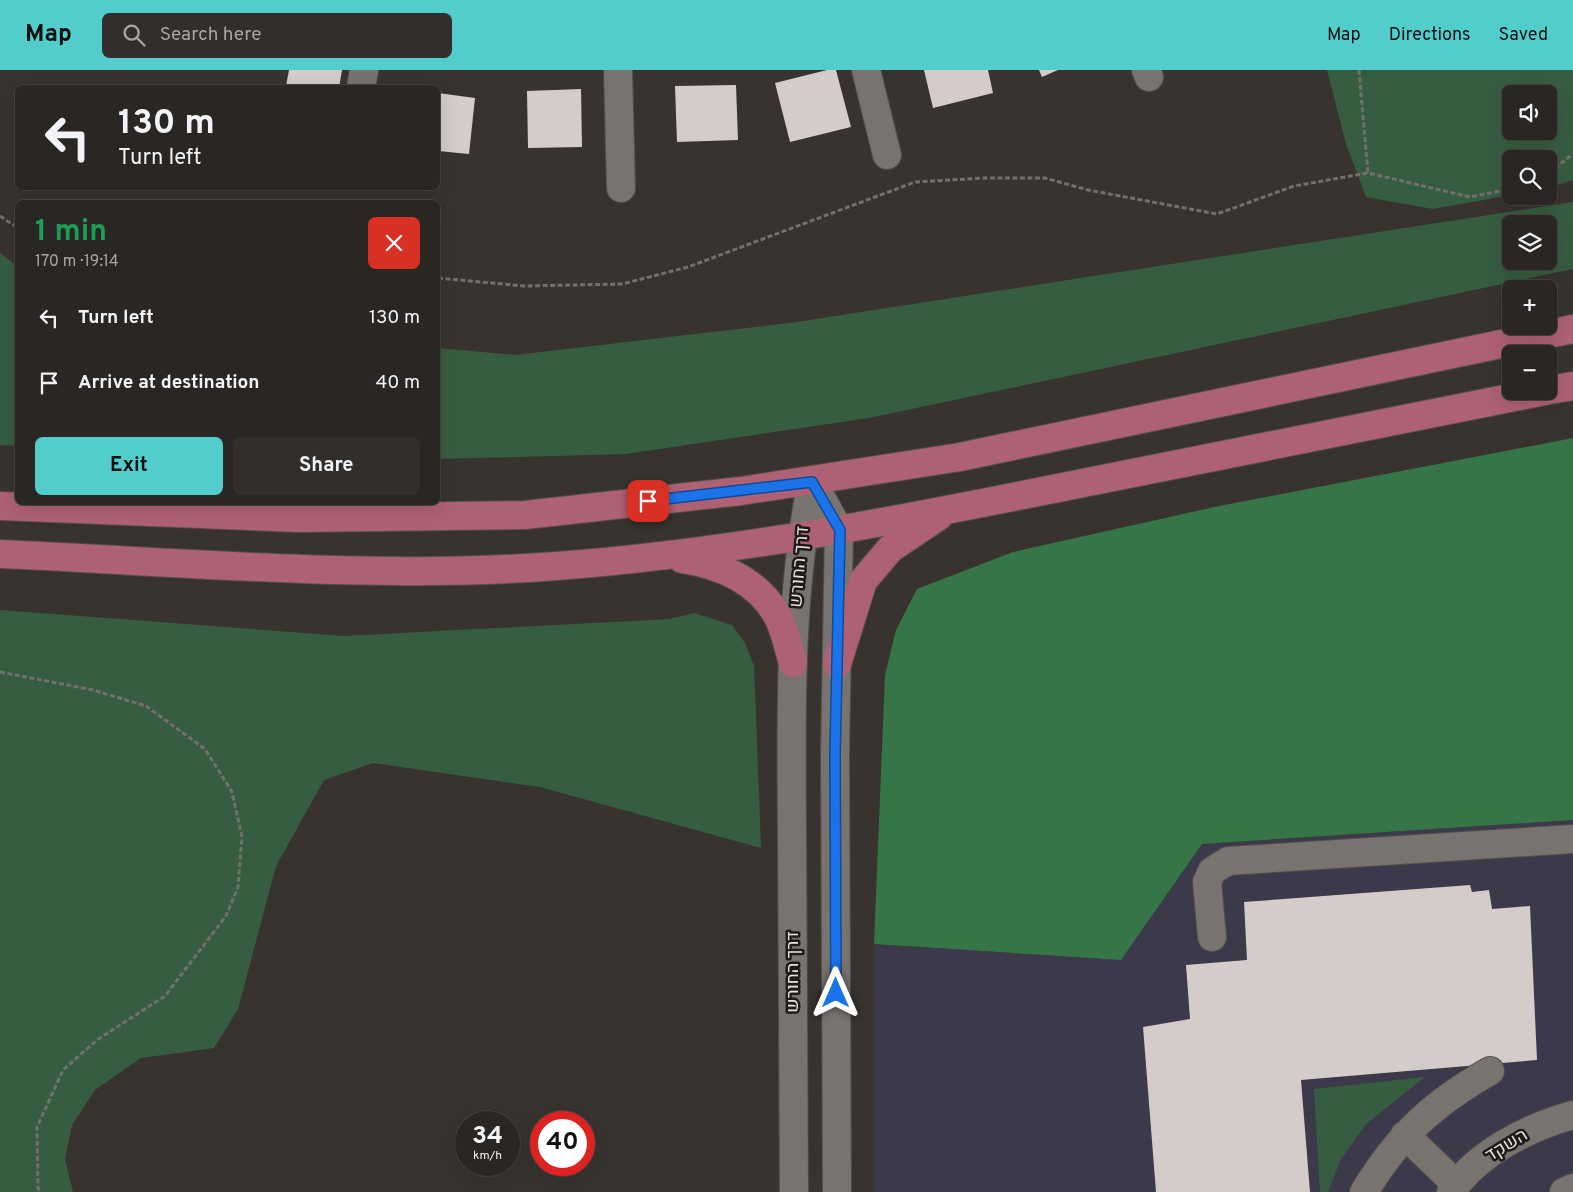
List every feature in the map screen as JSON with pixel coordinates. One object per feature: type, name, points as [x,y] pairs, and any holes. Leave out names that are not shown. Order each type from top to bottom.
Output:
[{"type":"main road","points":[[0,506],[300,518],[525,515],[812,482],[960,457],[1573,329]]},
{"type":"main road","points":[[1557,389],[1573,386]]},
{"type":"main road","points":[[0,554],[407,572],[554,566],[658,556],[840,530],[946,511],[1502,400]]},
{"type":"main road","points":[[836,664],[863,581],[890,549],[946,511]]},
{"type":"main road","points":[[658,556],[702,562],[721,568],[730,571],[757,589],[778,616],[793,663]]},
{"type":"street","points":[[362,85],[364,70]]},
{"type":"street","points":[[618,70],[621,188]]},
{"type":"street","points":[[866,70],[887,155]]},
{"type":"street","name":"דרך החורש","points":[[812,482],[840,530],[835,764],[837,1192]]},
{"type":"street","name":"דרך החורש","points":[[794,1192],[791,754],[793,663],[801,536],[812,482]]},
{"type":"street","points":[[1212,937],[1207,882],[1212,871],[1228,861],[1573,840]]},
{"type":"street","points":[[1364,1192],[1382,1164],[1405,1135],[1432,1108],[1490,1071]]},
{"type":"street","name":"השקד","points":[[1453,1188],[1462,1176],[1504,1144],[1549,1122],[1573,1115]]},
{"type":"street","points":[[1405,1135],[1453,1188]]},
{"type":"street","points":[[1564,1192],[1573,1188]]},
{"type":"path","points":[[1359,70],[1368,173]]},
{"type":"path","points":[[1557,167],[1573,154]]},
{"type":"path","points":[[440,278],[524,286],[622,284],[688,267],[915,182],[985,178],[1045,178],[1088,190],[1217,214],[1294,186],[1368,173],[1470,197],[1502,191]]},
{"type":"path","points":[[0,216],[15,226]]},
{"type":"path","points":[[0,672],[94,690],[146,706],[205,749],[232,792],[242,837],[238,887],[226,916],[165,996],[97,1040],[63,1070],[37,1126],[38,1188],[40,1192]]},
{"type":"shaded area","points":[[1573,820],[1573,1192],[874,1192],[874,944],[1121,960],[1202,844]]},
{"type":"green space","points":[[1327,70],[1573,70],[1573,180],[1557,185],[1557,150],[1502,150],[1502,197],[1433,209],[1366,197],[1346,144]]},
{"type":"green space","points":[[1573,202],[1573,269],[1521,280],[1502,280],[1502,284],[869,418],[626,454],[440,459],[440,348],[515,355],[790,323]]},
{"type":"green space","points":[[0,253],[15,264],[15,446],[0,445]]},
{"type":"green space","points":[[1573,438],[1573,820],[1202,844],[1121,960],[874,944],[885,675],[896,630],[917,589],[1013,552],[1219,506]]},
{"type":"green space","points":[[0,610],[344,636],[670,619],[694,613],[732,625],[745,643],[754,666],[761,848],[540,787],[373,763],[324,780],[276,866],[238,1009],[214,1048],[141,1058],[95,1090],[72,1125],[65,1159],[73,1192],[0,1192]]},
{"type":"green space","points":[[1425,1077],[1366,1124],[1341,1159],[1328,1192],[1320,1192],[1314,1089]]},
{"type":"building","points":[[289,70],[342,70],[340,85],[286,85]]},
{"type":"building","points":[[827,70],[836,70],[851,127],[790,142],[775,83]]},
{"type":"building","points":[[924,70],[988,70],[993,93],[933,108]]},
{"type":"building","points":[[1039,70],[1058,70],[1042,77]]},
{"type":"building","points":[[736,85],[738,140],[677,142],[675,86]]},
{"type":"building","points":[[581,89],[582,147],[528,148],[527,91]]},
{"type":"building","points":[[440,93],[475,98],[469,154],[440,151]]},
{"type":"building","points":[[1470,885],[1472,892],[1489,890],[1492,909],[1530,906],[1537,1060],[1301,1080],[1310,1192],[1156,1192],[1143,1027],[1190,1019],[1186,965],[1247,960],[1244,902]]},
{"type":"route","points":[[648,501],[812,482],[840,530],[835,754],[836,993]]}]
